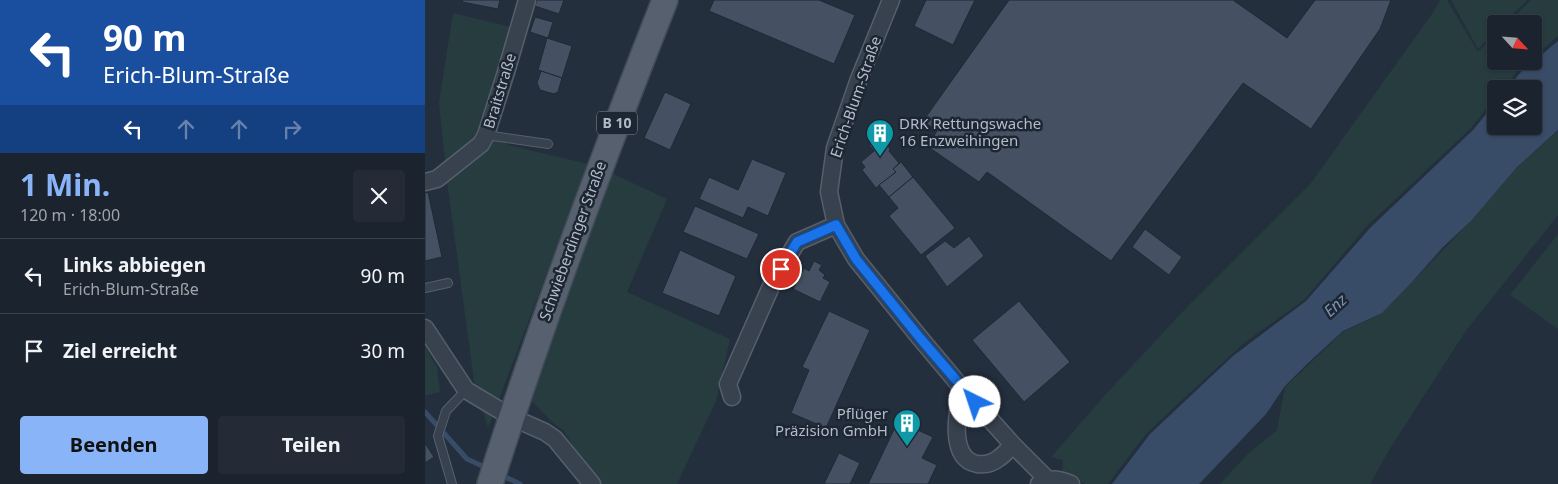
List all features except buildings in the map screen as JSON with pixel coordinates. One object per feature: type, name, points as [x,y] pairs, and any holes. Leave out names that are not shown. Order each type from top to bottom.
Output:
[{"type":"main road","name":"Schwieberdinger Straße","points":[[490,484],[511,417],[584,209],[665,0]]},
{"type":"street","name":"Braitstraße","points":[[425,182],[437,179],[481,144],[486,135],[527,0]]},
{"type":"street","name":"Erich-Blum-Straße","points":[[891,0],[859,78],[835,148],[829,192],[836,225],[856,259],[962,388],[1043,482]]},
{"type":"street","points":[[731,397],[728,384],[773,282],[797,242],[836,225]]},
{"type":"street","points":[[425,328],[466,390],[511,417],[545,432],[555,439],[592,484]]},
{"type":"street","points":[[962,388],[956,427],[961,453],[971,462],[989,464],[999,458],[1013,445]]},
{"type":"street","points":[[1043,482],[1061,480],[1071,484]]},
{"type":"lane","points":[[486,135],[548,144]]},
{"type":"lane","points":[[425,288],[447,283]]},
{"type":"lane","points":[[452,484],[438,436],[445,412],[466,390]]},
{"type":"green space","points":[[1440,0],[1447,0],[1478,52],[1487,43],[1487,70],[1518,70],[1510,80],[1487,80],[1487,108],[1470,129],[1367,226],[1304,300],[1244,343],[1146,434],[1108,484],[1085,484],[1062,475],[1063,460],[1051,457],[1106,394],[1187,307],[1311,183]]},
{"type":"green space","points":[[1451,0],[1527,0],[1512,15],[1487,15],[1487,40],[1478,49]]},
{"type":"green space","points":[[1531,0],[1558,0],[1558,36],[1543,49],[1543,15],[1516,15]]},
{"type":"green space","points":[[453,13],[523,30],[493,130],[508,145],[588,164],[488,428],[474,381],[447,181],[439,102]]},
{"type":"green space","points":[[1558,131],[1558,215],[1465,332],[1391,447],[1370,484],[1220,484],[1247,455],[1277,430],[1285,387],[1343,332],[1382,313],[1471,221],[1517,167]]},
{"type":"green space","points":[[607,171],[667,199],[627,292],[730,339],[716,401],[677,484],[600,484],[564,431],[551,421],[528,397]]},
{"type":"green space","points":[[1558,234],[1558,329],[1510,295]]},
{"type":"green space","points":[[425,347],[437,367],[440,392],[425,396]]},
{"type":"water","name":"Enz","points":[[1558,41],[1558,130],[1517,167],[1471,221],[1443,247],[1382,313],[1343,331],[1309,362],[1285,386],[1266,414],[1199,484],[1112,484],[1150,434],[1233,356],[1306,301],[1370,228],[1473,130],[1487,113],[1487,135],[1542,135],[1542,80],[1514,80],[1523,70],[1543,70],[1543,54]]},
{"type":"waterway","points":[[425,412],[467,459],[489,469]]},
{"type":"waterway","points":[[501,475],[520,484]]},
{"type":"place","name":"DRK Rettungswache 16 Enzweihingen","points":[[880,157]]},
{"type":"place","name":"Pflüger Präzision GmbH","points":[[907,447]]},
{"type":"route","points":[[781,269],[797,242],[836,225],[856,259],[975,402]]}]
